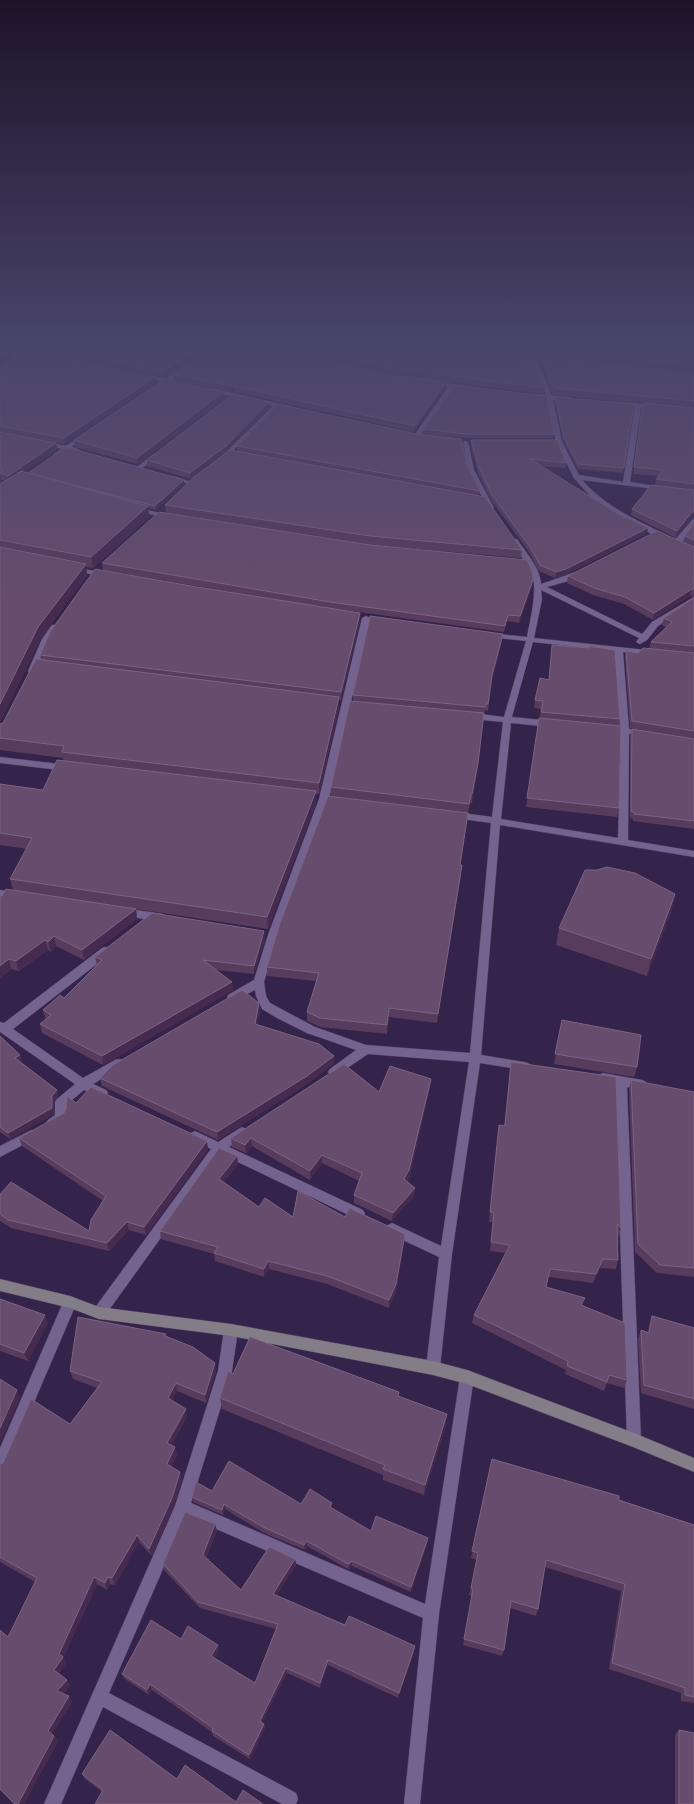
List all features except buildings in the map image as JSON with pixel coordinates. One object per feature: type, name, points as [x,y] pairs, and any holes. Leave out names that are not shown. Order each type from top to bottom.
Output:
[{"type":"main road","points":[[0,1285],[70,1302],[99,1313],[231,1330],[433,1368],[467,1377],[634,1440],[694,1465]]},
{"type":"street","points":[[50,459],[87,434]]},
{"type":"street","points":[[217,464],[248,434]]},
{"type":"street","points":[[411,434],[421,436],[422,434]]},
{"type":"street","points":[[557,434],[559,442],[576,477],[593,496],[616,513],[653,535],[680,545],[694,520]]},
{"type":"street","points":[[626,484],[634,434]]},
{"type":"street","points":[[37,442],[81,452]]},
{"type":"street","points":[[465,442],[471,470],[483,502],[495,514]]},
{"type":"street","points":[[551,442],[559,442]]},
{"type":"street","points":[[139,468],[164,449]]},
{"type":"street","points":[[229,454],[237,456]]},
{"type":"street","points":[[132,466],[146,470]]},
{"type":"street","points":[[162,474],[192,483]]},
{"type":"street","points":[[576,477],[671,491]]},
{"type":"street","points":[[186,488],[198,478]]},
{"type":"street","points":[[128,506],[158,515],[173,517]]},
{"type":"street","points":[[433,1368],[446,1254],[475,1058],[496,821],[507,720],[530,640],[539,588],[537,577],[526,563],[508,533]]},
{"type":"street","points":[[65,567],[114,577]]},
{"type":"street","points":[[539,588],[569,578],[582,571]]},
{"type":"street","points":[[539,588],[644,638]]},
{"type":"street","points":[[633,651],[655,624],[694,599]]},
{"type":"street","points":[[366,618],[324,799],[269,934],[259,982],[261,996],[266,1006],[311,1030],[366,1049],[475,1058],[536,1068]]},
{"type":"street","points":[[28,680],[38,667],[46,639],[59,621]]},
{"type":"street","points":[[483,634],[663,654]]},
{"type":"street","points":[[619,649],[625,731],[623,842]]},
{"type":"street","points":[[461,715],[562,725]]},
{"type":"street","points":[[601,729],[656,736]]},
{"type":"street","points":[[0,760],[79,770]]},
{"type":"street","points":[[449,815],[496,821],[694,854]]},
{"type":"street","points":[[0,893],[23,896]]},
{"type":"street","points":[[114,910],[174,920]]},
{"type":"street","points":[[139,925],[151,916]]},
{"type":"street","points":[[111,1098],[83,1084],[2,1028],[114,944]]},
{"type":"street","points":[[225,1002],[259,982]]},
{"type":"street","points":[[324,1079],[366,1049]]},
{"type":"street","points":[[0,1152],[61,1117],[61,1102],[83,1084],[130,1057]]},
{"type":"street","points":[[590,1076],[650,1087]]},
{"type":"street","points":[[621,1081],[634,1440]]},
{"type":"street","points":[[99,1313],[218,1148],[252,1126]]},
{"type":"street","points":[[183,1131],[368,1218]]},
{"type":"street","points":[[382,1224],[446,1254]]},
{"type":"street","points":[[0,1465],[70,1302]]},
{"type":"street","points":[[52,1804],[182,1507],[225,1371],[231,1330]]},
{"type":"street","points":[[412,1804],[431,1614],[467,1377]]},
{"type":"street","points":[[182,1507],[431,1614]]},
{"type":"street","points":[[99,1696],[290,1799]]}]
